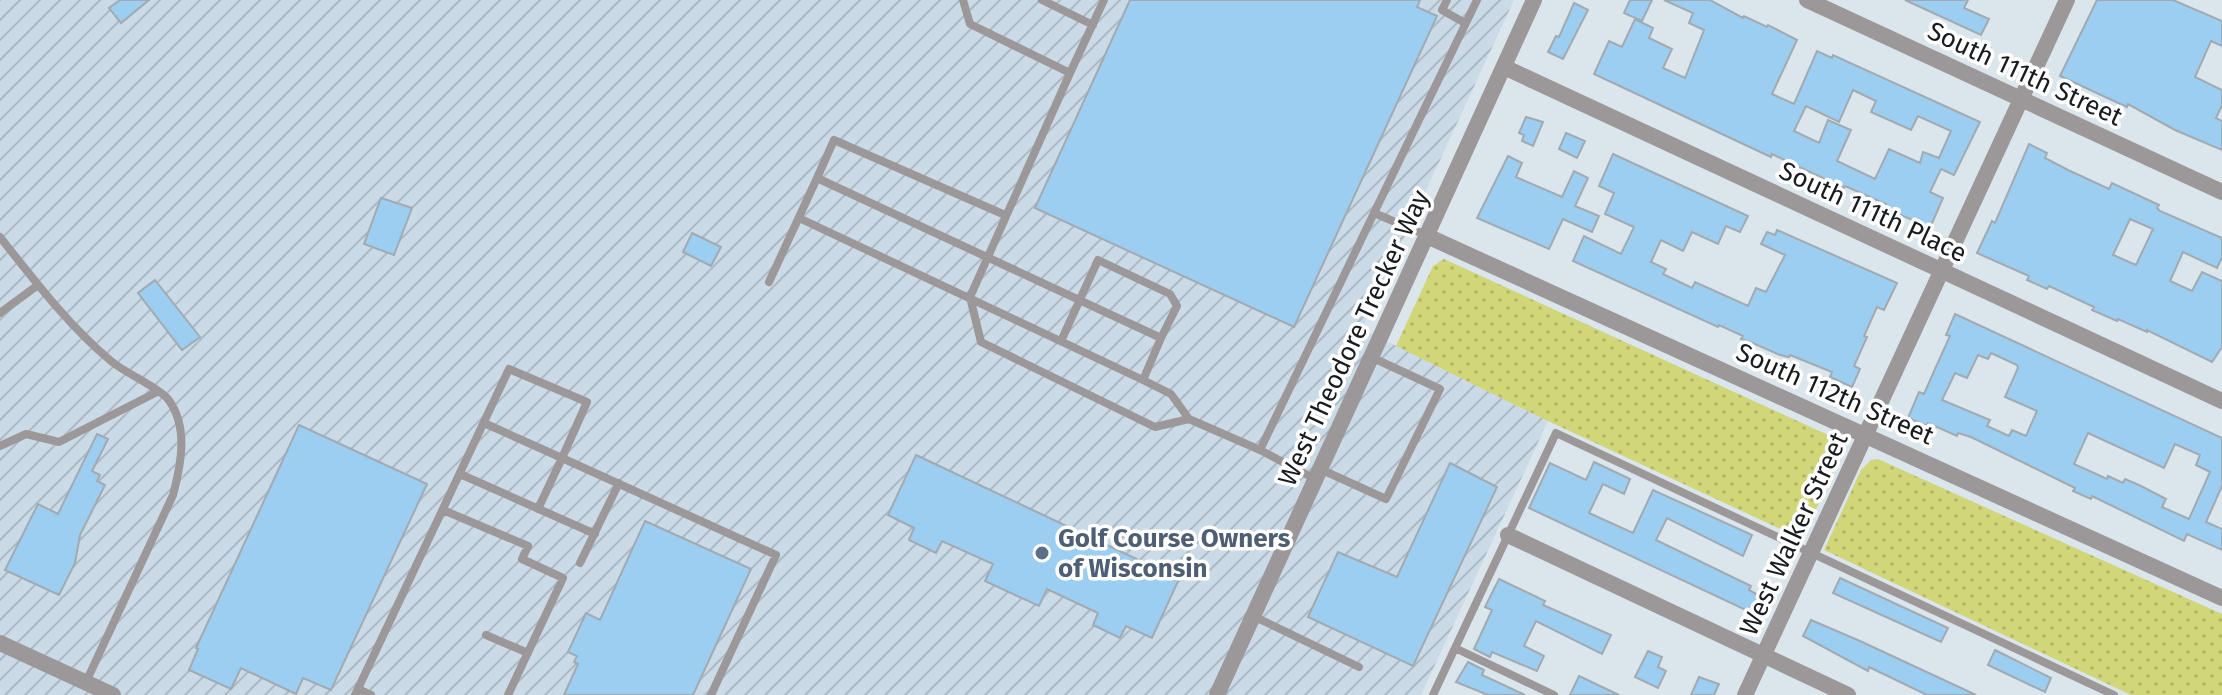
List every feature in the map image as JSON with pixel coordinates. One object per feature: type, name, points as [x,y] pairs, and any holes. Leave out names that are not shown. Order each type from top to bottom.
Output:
[{"type":"street","name":"West Theodore Trecker Way","points":[[1217,695],[1534,0]]},
{"type":"street","name":"South 111th Street","points":[[1807,0],[2222,192]]},
{"type":"street","name":"West Walker Street","points":[[1745,695],[2067,0]]},
{"type":"street","name":"South 111th Place","points":[[1504,67],[2222,401]]},
{"type":"street","name":"South 112th Street","points":[[1427,236],[2222,598]]},
{"type":"street","points":[[1508,535],[1848,695]]},
{"type":"street","points":[[0,643],[91,688],[113,695]]},
{"type":"lane","points":[[963,0],[970,24],[1070,73]]},
{"type":"lane","points":[[1042,0],[1093,25]]},
{"type":"lane","points":[[1104,0],[970,297],[981,342],[1155,427],[1189,419]]},
{"type":"lane","points":[[1447,0],[1442,10],[1465,23]]},
{"type":"lane","points":[[1260,450],[1477,0]]},
{"type":"lane","points":[[769,282],[834,140],[1005,215]]},
{"type":"lane","points":[[817,178],[1161,338]]},
{"type":"lane","points":[[1374,213],[1427,236]]},
{"type":"lane","points":[[799,218],[1171,394],[1189,419],[1318,474],[1386,499],[1440,389],[1371,357]]},
{"type":"lane","points":[[0,237],[38,285],[112,362],[168,399],[181,429],[182,462],[173,495],[91,688]]},
{"type":"lane","points":[[1061,341],[1098,260],[1141,280],[1170,294],[1177,306],[1143,380]]},
{"type":"lane","points":[[0,313],[38,285]]},
{"type":"lane","points":[[371,695],[357,692],[509,369],[587,402],[538,509]]},
{"type":"lane","points":[[0,446],[26,434],[59,442],[157,392]]},
{"type":"lane","points":[[484,423],[776,555],[711,695]]},
{"type":"lane","points":[[1433,695],[1556,433],[2114,695]]},
{"type":"lane","points":[[460,474],[595,534]]},
{"type":"lane","points":[[580,563],[619,483]]},
{"type":"lane","points":[[443,510],[528,546],[522,559],[563,578],[508,695]]},
{"type":"lane","points":[[1253,616],[1359,667]]},
{"type":"lane","points":[[486,635],[528,653]]},
{"type":"lane","points":[[1455,648],[1554,695]]},
{"type":"shaded area","points":[[0,0],[1514,0],[1362,329],[1548,421],[1421,695],[0,695]]},
{"type":"green space","points":[[1444,259],[1839,440],[1842,454],[1802,539],[1548,421],[1396,346],[1433,266]]},
{"type":"green space","points":[[1878,459],[2222,614],[2222,695],[2131,695],[1824,550],[1861,470],[1871,460]]},
{"type":"building","points":[[120,0],[149,0],[121,23],[109,8]]},
{"type":"building","points":[[1130,0],[1420,0],[1417,7],[1437,16],[1294,327],[1035,208]]},
{"type":"building","points":[[1630,0],[1652,0],[1642,21],[1624,13]]},
{"type":"building","points":[[1664,0],[1710,0],[1743,18],[1768,25],[1797,40],[1772,94],[1794,104],[1817,51],[1832,58],[1833,55],[1980,122],[1954,175],[1941,169],[1930,192],[1943,198],[1930,228],[1885,208],[1886,204],[1772,154],[1771,157],[1594,74],[1609,41],[1622,47],[1635,19],[1653,28],[1649,38],[1672,49],[1663,68],[1685,78],[1704,30],[1689,23],[1693,13]],"holes":[[[1853,90],[1876,101],[1871,112],[1911,130],[1918,116],[1951,131],[1939,158],[1923,152],[1920,163],[1889,149],[1875,179],[1837,161],[1851,130],[1828,120],[1819,143],[1794,131],[1806,106],[1839,122]]]},
{"type":"building","points":[[1905,0],[1968,0],[1964,8],[1989,19],[1981,35]]},
{"type":"building","points":[[2097,0],[2173,0],[2222,21],[2222,46],[2211,41],[2195,77],[2222,90],[2222,105],[2216,118],[2222,121],[2222,150],[2175,130],[2128,104],[2127,107],[2060,76]]},
{"type":"building","points":[[1574,3],[1588,10],[1563,59],[1548,52],[1556,36],[1559,37]]},
{"type":"building","points":[[1526,117],[1543,122],[1533,146],[1522,141],[1524,135],[1519,133]]},
{"type":"building","points":[[1566,133],[1585,141],[1577,158],[1559,149]]},
{"type":"building","points":[[2029,144],[2047,153],[2045,158],[2068,170],[2109,189],[2112,183],[2159,205],[2157,208],[2160,211],[2222,238],[2222,257],[2217,268],[2183,252],[2170,281],[2192,291],[2202,272],[2222,281],[2222,347],[2212,362],[2147,330],[2092,310],[2094,307],[2049,286],[2047,289],[2027,280],[2029,276],[1977,253],[1992,221],[1995,223]],"holes":[[[2130,219],[2153,229],[2136,265],[2113,255]]]},
{"type":"building","points":[[1613,154],[1748,216],[1740,232],[1726,226],[1718,244],[1692,232],[1683,251],[1661,240],[1651,262],[1666,269],[1663,274],[1692,288],[1695,282],[1748,306],[1756,288],[1766,292],[1785,255],[1761,244],[1767,232],[1775,235],[1777,230],[1897,283],[1884,310],[1877,307],[1864,336],[1867,337],[1854,366],[1860,369],[1852,387],[1830,377],[1832,372],[1741,339],[1743,336],[1573,261],[1584,236],[1621,254],[1634,227],[1605,214],[1614,193],[1599,186]]},
{"type":"building","points":[[1508,156],[1522,163],[1516,177],[1562,197],[1574,171],[1588,178],[1575,206],[1599,216],[1592,232],[1563,219],[1549,249],[1477,218]]},
{"type":"building","points":[[381,198],[412,208],[394,255],[364,244]]},
{"type":"building","points":[[692,233],[721,247],[711,266],[683,252]]},
{"type":"building","points":[[155,280],[200,337],[182,350],[138,293]]},
{"type":"building","points":[[1955,314],[2222,438],[2222,486],[2206,522],[2222,529],[2222,550],[2187,534],[2184,541],[2092,496],[2091,499],[2073,491],[2075,488],[1971,437],[1958,433],[1957,436],[1908,418],[1919,392],[1924,394],[1950,336],[1946,335]],"holes":[[[1991,353],[2018,368],[2005,397],[2037,411],[2026,436],[2012,430],[2009,436],[1987,426],[1990,420],[1942,400],[1955,373],[1967,378],[1978,355],[1988,359]],[[2088,433],[2164,468],[2175,444],[2200,455],[2196,465],[2210,472],[2189,519],[2162,507],[2166,499],[2139,485],[2125,479],[2123,483],[2108,476],[2107,479],[2074,464]]]},
{"type":"building","points":[[299,425],[427,484],[331,690],[303,678],[296,694],[241,668],[231,689],[189,670],[196,648]]},
{"type":"building","points":[[97,434],[108,439],[92,471],[100,475],[97,481],[105,485],[80,535],[75,563],[59,595],[5,570],[38,504],[58,514]]},
{"type":"building","points":[[916,455],[1179,579],[1152,638],[1126,626],[1120,638],[1093,625],[1098,613],[1047,589],[1039,606],[985,581],[993,564],[942,541],[936,553],[909,540],[914,528],[888,515]]},
{"type":"building","points":[[1594,462],[1630,479],[1624,494],[1603,484],[1589,513],[1633,533],[1653,490],[1752,535],[1743,556],[1667,518],[1656,540],[1751,586],[1749,590],[1760,596],[1752,613],[1529,508],[1550,463],[1586,480]]},
{"type":"building","points":[[1450,463],[1497,487],[1413,666],[1308,617],[1338,552],[1397,577]]},
{"type":"building","points":[[645,521],[751,569],[693,695],[564,695],[578,664],[574,662],[577,656],[568,652],[586,613],[600,620]]},
{"type":"building","points":[[1840,578],[1948,628],[1941,642],[1833,593]]},
{"type":"building","points":[[1499,579],[1545,601],[1543,605],[1611,635],[1602,654],[1536,621],[1524,646],[1544,656],[1537,671],[1492,652],[1490,657],[1474,649],[1492,610],[1485,607]]},
{"type":"building","points":[[1811,620],[1976,695],[1927,695],[1869,667],[1868,671],[1803,636]]},
{"type":"building","points":[[1995,650],[2051,678],[2045,692],[1988,665]]},
{"type":"building","points":[[1648,651],[1662,657],[1658,667],[1666,671],[1658,688],[1635,677]]},
{"type":"building","points":[[1468,662],[1484,670],[1482,675],[1525,695],[1488,695],[1456,682]]},
{"type":"building","points":[[1579,676],[1619,695],[1570,695]]},
{"type":"building","points":[[1699,677],[1719,684],[1714,695],[1691,695]]},
{"type":"place","name":"Golf Course Owners of Wisconsin","points":[[1042,553]]}]
